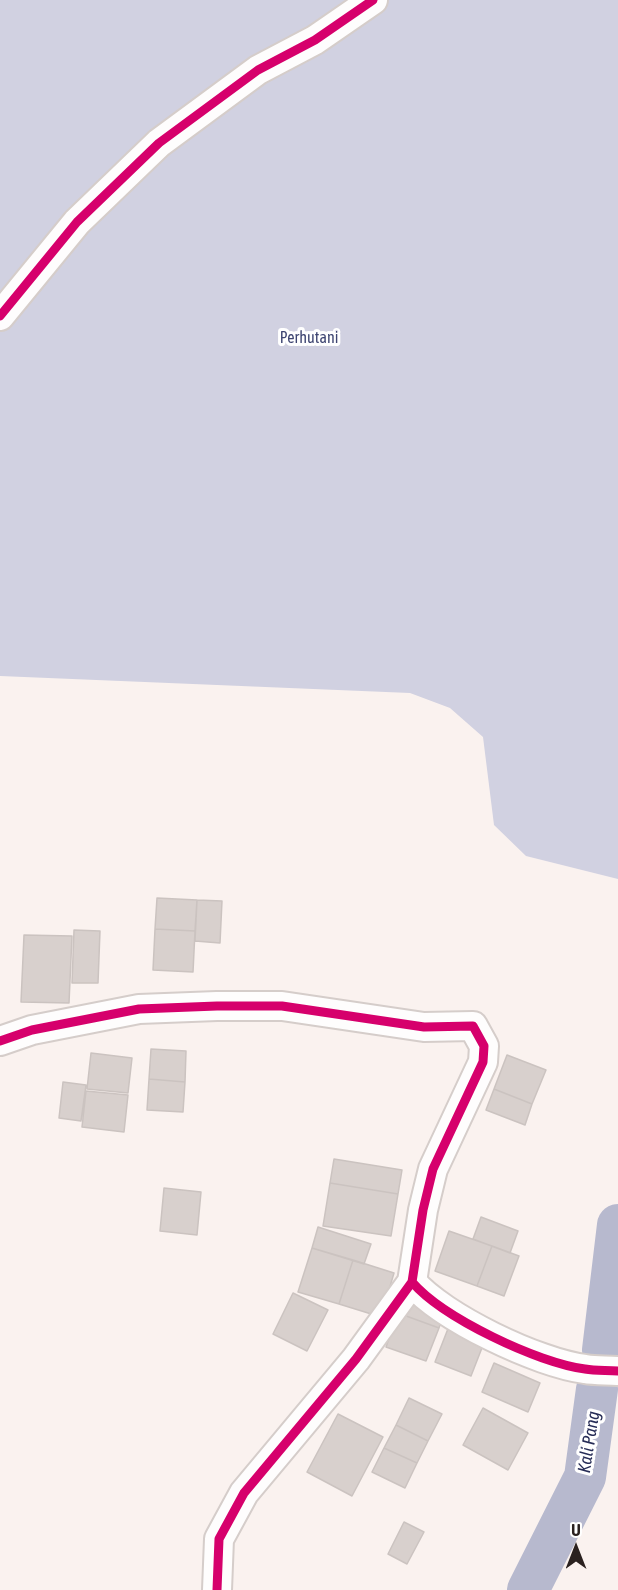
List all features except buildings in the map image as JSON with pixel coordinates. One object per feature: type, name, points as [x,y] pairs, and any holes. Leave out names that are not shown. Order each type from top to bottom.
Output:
[{"type":"street","points":[[0,316],[77,222],[159,143],[258,70],[315,40],[373,0]]},
{"type":"street","points":[[0,1041],[32,1030],[139,1009],[282,1006],[424,1027],[473,1026],[484,1046],[483,1062],[433,1168],[423,1210],[412,1282],[356,1359],[244,1493],[219,1539],[217,1590]]},
{"type":"street","points":[[412,1282],[425,1297],[513,1347],[584,1369],[618,1371]]},
{"type":"green space","name":"Perhutani","points":[[0,0],[618,0],[618,879],[526,856],[494,825],[483,737],[450,708],[410,693],[0,676]]},
{"type":"waterway","name":"Kali Pang","points":[[603,1350],[618,1225]]},
{"type":"waterway","name":"Kali Pang","points":[[528,1590],[585,1477],[597,1389]]},
{"type":"cycle path","points":[[0,316],[77,222],[159,143],[258,70],[315,40],[373,0]]},
{"type":"cycle path","points":[[0,1041],[32,1030],[139,1009],[217,1006],[282,1006],[424,1027],[473,1026],[484,1046],[483,1062],[433,1169],[423,1210],[412,1282],[426,1296],[468,1324],[518,1348],[565,1365],[589,1370],[618,1371]]},
{"type":"cycle path","points":[[217,1590],[219,1539],[244,1493],[356,1359],[412,1282]]}]
